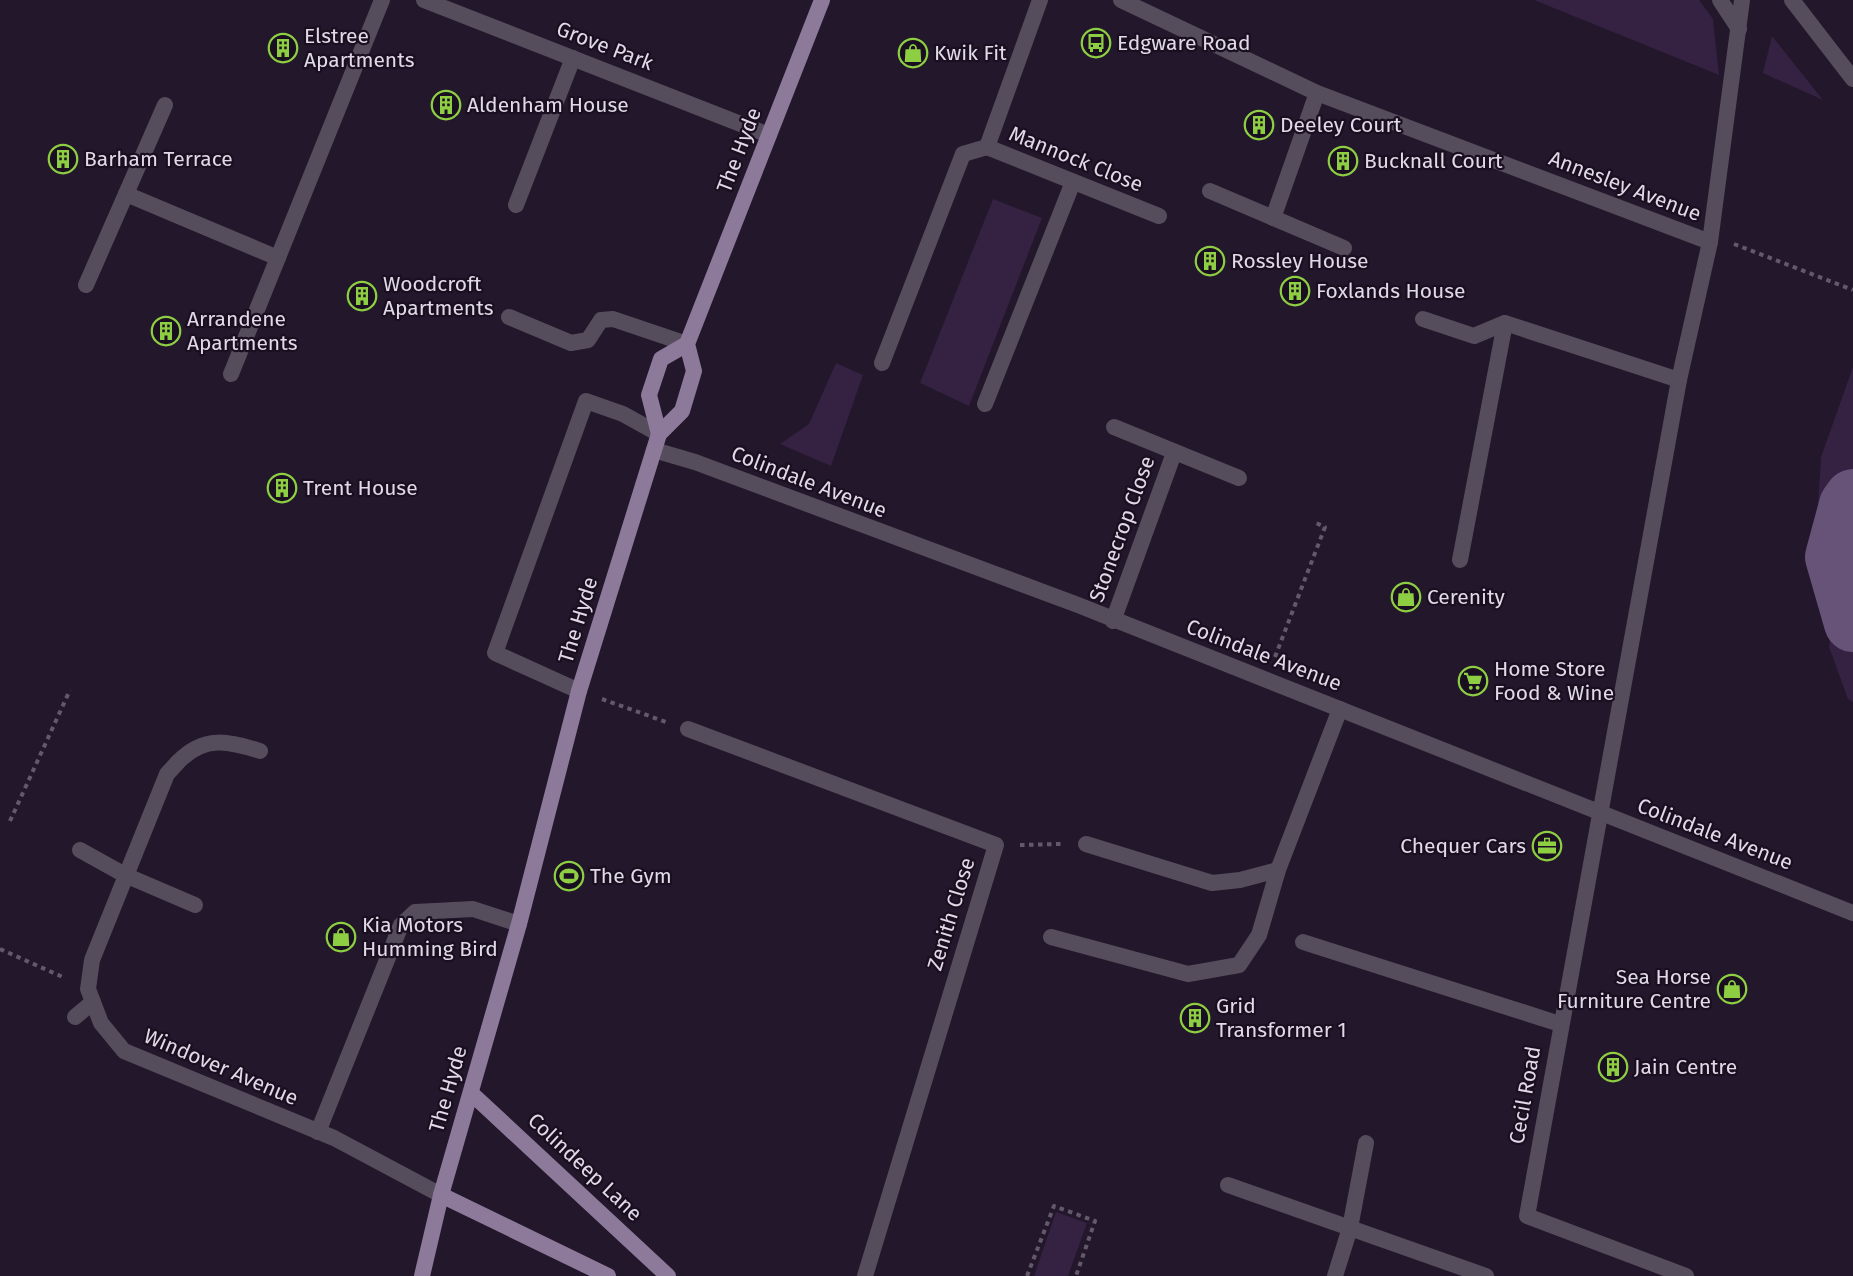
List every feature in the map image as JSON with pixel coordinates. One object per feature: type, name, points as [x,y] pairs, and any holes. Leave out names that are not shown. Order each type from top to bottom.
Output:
[{"type":"main road","name":"The Hyde","points":[[422,1276],[441,1195],[519,924],[579,691],[656,442],[682,411],[694,371],[687,344],[822,0]]},
{"type":"main road","points":[[656,442],[649,395],[661,359],[687,344]]},
{"type":"main road","name":"Colindeep Lane","points":[[471,1093],[668,1276]]},
{"type":"main road","points":[[441,1195],[608,1276]]},
{"type":"street","points":[[231,374],[382,0]]},
{"type":"street","name":"Grove Park","points":[[424,0],[769,135]]},
{"type":"street","name":"Mannock Close","points":[[1040,0],[987,147],[1159,216]]},
{"type":"street","name":"Annesley Avenue","points":[[1121,0],[1317,93],[1710,242],[1679,380],[1602,814]]},
{"type":"street","points":[[1720,0],[1738,29]]},
{"type":"street","points":[[1710,242],[1742,0]]},
{"type":"street","points":[[1792,0],[1853,79]]},
{"type":"street","points":[[516,206],[573,58]]},
{"type":"street","points":[[1273,218],[1317,93]]},
{"type":"street","points":[[86,285],[165,105]]},
{"type":"street","points":[[882,363],[963,154],[987,147]]},
{"type":"street","points":[[985,404],[1073,182]]},
{"type":"street","points":[[1210,191],[1344,248]]},
{"type":"street","points":[[126,194],[278,258]]},
{"type":"street","points":[[509,317],[572,344],[588,340],[601,320],[613,319],[687,344]]},
{"type":"street","points":[[1423,319],[1474,336],[1505,324],[1679,380]]},
{"type":"street","points":[[1460,560],[1505,324]]},
{"type":"street","name":"Colindale Avenue","points":[[579,691],[495,653],[586,401],[623,414],[656,442],[695,462],[1078,605],[1113,621],[1853,913]]},
{"type":"street","name":"Stonecrop Close","points":[[1114,427],[1239,478]]},
{"type":"street","name":"Stonecrop Close","points":[[1113,621],[1174,453]]},
{"type":"street","points":[[1051,937],[1188,974],[1239,965],[1259,934],[1278,870],[1340,709]]},
{"type":"street","name":"Zenith Close","points":[[688,729],[996,845],[865,1276]]},
{"type":"street","points":[[75,1017],[90,995],[95,949],[166,774],[184,755],[209,744],[228,741],[260,751]]},
{"type":"street","name":"Cecil Road","points":[[1602,814],[1560,1024],[1527,1216],[1686,1276]]},
{"type":"street","points":[[1086,844],[1212,883],[1240,880],[1278,870]]},
{"type":"street","points":[[80,850],[125,875],[195,905]]},
{"type":"street","points":[[318,1132],[401,925],[408,916],[421,911],[473,909],[519,924]]},
{"type":"street","points":[[1303,942],[1560,1024]]},
{"type":"street","name":"Windover Avenue","points":[[90,995],[101,1023],[124,1051],[318,1132],[441,1195]]},
{"type":"street","points":[[1335,1276],[1350,1228],[1366,1143]]},
{"type":"street","points":[[1228,1185],[1486,1276]]},
{"type":"path","points":[[1710,242],[1740,244],[1853,290]]},
{"type":"path","points":[[1267,680],[1325,527],[1316,523]]},
{"type":"path","points":[[10,821],[69,690]]},
{"type":"path","points":[[579,691],[648,715]]},
{"type":"path","points":[[996,845],[1086,844]]},
{"type":"path","points":[[0,949],[90,995]]},
{"type":"path","points":[[1027,1276],[1054,1206],[1095,1221],[1076,1276]]},
{"type":"shaded area","points":[[1534,0],[1699,0],[1713,19],[1719,75]]},
{"type":"shaded area","points":[[1772,36],[1823,100],[1763,73]]},
{"type":"shaded area","points":[[993,199],[1042,218],[969,406],[920,383]]},
{"type":"shaded area","points":[[836,363],[863,375],[831,466],[780,444],[809,424]]},
{"type":"shaded area","points":[[1853,367],[1853,702],[1848,699],[1829,647],[1839,572],[1815,554],[1821,457]]},
{"type":"shaded area","points":[[1056,1212],[1087,1223],[1068,1276],[1034,1276]]},
{"type":"waterway","points":[[1853,498],[1848,505],[1834,557],[1853,623]]},
{"type":"place","name":"Edgware Road","points":[[1096,43]]},
{"type":"place","name":"Elstree Apartments","points":[[283,48]]},
{"type":"place","name":"Kwik Fit","points":[[913,53]]},
{"type":"place","name":"Aldenham House","points":[[446,105]]},
{"type":"place","name":"Deeley Court","points":[[1259,125]]},
{"type":"place","name":"Barham Terrace","points":[[63,159]]},
{"type":"place","name":"Bucknall Court","points":[[1343,161]]},
{"type":"place","name":"Rossley House","points":[[1210,261]]},
{"type":"place","name":"Foxlands House","points":[[1295,291]]},
{"type":"place","name":"Woodcroft Apartments","points":[[362,296]]},
{"type":"place","name":"Arrandene Apartments","points":[[166,331]]},
{"type":"place","name":"Trent House","points":[[282,488]]},
{"type":"place","name":"Cerenity","points":[[1406,597]]},
{"type":"place","name":"Home Store Food & Wine","points":[[1473,681]]},
{"type":"place","name":"Chequer Cars","points":[[1547,846]]},
{"type":"place","name":"The Gym","points":[[569,876]]},
{"type":"place","name":"Kia Motors Humming Bird","points":[[341,937]]},
{"type":"place","name":"Sea Horse Furniture Centre","points":[[1732,989]]},
{"type":"place","name":"Grid Transformer 1","points":[[1195,1018]]},
{"type":"place","name":"Jain Centre","points":[[1613,1067]]}]
